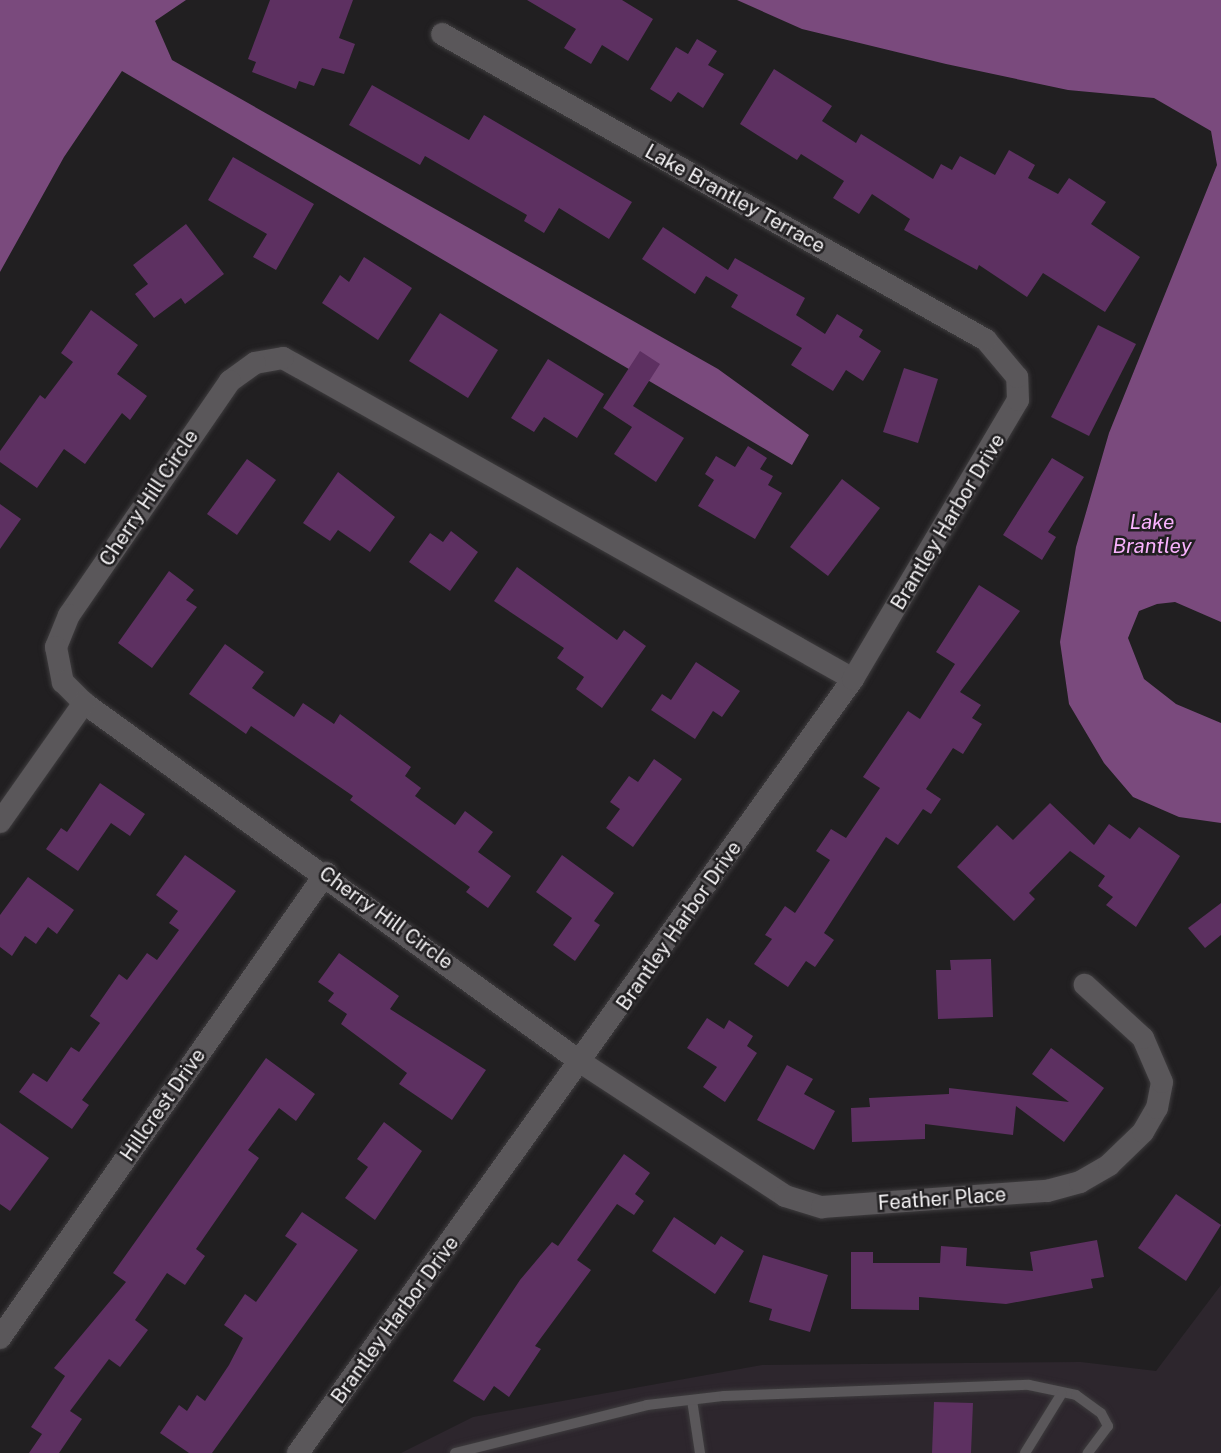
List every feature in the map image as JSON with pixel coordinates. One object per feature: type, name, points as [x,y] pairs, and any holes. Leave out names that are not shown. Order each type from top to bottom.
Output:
[{"type":"street","name":"Lake Brantley Terrace","points":[[442,34],[986,340],[1017,377]]},
{"type":"street","name":"Cherry Hill Circle","points":[[582,1063],[326,873],[84,703],[63,682],[56,647],[69,615],[230,381],[255,363],[283,358],[853,679]]},
{"type":"street","name":"Brantley Harbor Drive","points":[[298,1453],[582,1063],[853,679],[1011,420],[1017,377]]},
{"type":"street","points":[[0,822],[84,703]]},
{"type":"street","name":"Hillcrest Drive","points":[[0,1338],[326,873]]},
{"type":"street","name":"Feather Place","points":[[582,1063],[745,1174],[785,1196],[822,1207],[1047,1191],[1080,1182],[1109,1165],[1143,1132],[1157,1108],[1162,1082],[1143,1038],[1084,986]]},
{"type":"lane","points":[[455,1453],[478,1450],[647,1405],[692,1400],[1029,1385],[1085,1399],[1108,1426],[1088,1453]]},
{"type":"lane","points":[[1025,1453],[1062,1392]]},
{"type":"lane","points":[[692,1400],[700,1453]]},
{"type":"shaded area","points":[[1221,1285],[1221,1453],[401,1453],[473,1417],[762,1365],[1081,1362],[1156,1371]]},
{"type":"water","points":[[0,0],[186,0],[155,21],[172,60],[718,369],[809,435],[792,465],[122,71],[64,157],[0,272]]},
{"type":"water","name":"Lake Brantley","points":[[737,0],[1221,0],[1221,622],[1175,602],[1157,604],[1139,611],[1128,638],[1144,679],[1176,704],[1221,723],[1221,823],[1179,817],[1133,797],[1104,763],[1069,704],[1060,642],[1076,547],[1109,433],[1217,165],[1211,131],[1154,98],[1068,90],[946,64],[802,29]]},
{"type":"building","points":[[270,0],[353,0],[339,38],[355,44],[344,74],[322,68],[314,86],[299,81],[296,89],[252,72],[256,62],[248,59]]},
{"type":"building","points":[[527,0],[622,0],[653,19],[628,61],[602,45],[591,64],[564,48],[576,29]]},
{"type":"building","points":[[697,39],[717,51],[708,65],[724,74],[703,108],[678,92],[671,102],[650,89],[676,47],[688,54]]},
{"type":"building","points":[[774,69],[832,106],[822,121],[856,143],[861,134],[933,179],[941,164],[952,170],[960,156],[995,175],[1009,150],[1035,165],[1028,178],[1058,194],[1069,178],[1106,202],[1091,224],[1140,257],[1105,312],[1043,273],[1027,297],[979,265],[977,270],[904,230],[910,219],[872,194],[859,214],[833,198],[844,181],[801,154],[797,160],[740,124]]},
{"type":"building","points":[[372,85],[469,140],[484,115],[632,202],[609,239],[559,208],[544,233],[524,221],[527,215],[425,156],[420,165],[349,125]]},
{"type":"building","points":[[233,157],[314,204],[276,270],[253,257],[267,234],[208,200]]},
{"type":"building","points":[[186,224],[224,274],[185,304],[181,298],[154,318],[135,294],[148,284],[133,265]]},
{"type":"building","points":[[663,227],[728,270],[735,258],[805,298],[796,315],[825,334],[837,314],[863,330],[859,337],[881,351],[863,381],[846,370],[833,391],[791,365],[802,348],[731,307],[738,295],[706,276],[695,294],[642,259]]},
{"type":"building","points":[[364,257],[412,288],[378,340],[322,303],[340,275],[349,282]]},
{"type":"building","points":[[91,310],[138,345],[117,374],[147,396],[130,420],[122,413],[85,464],[64,449],[37,488],[0,462],[0,451],[40,395],[45,399],[73,362],[61,353]]},
{"type":"building","points":[[440,313],[498,350],[468,398],[409,361]]},
{"type":"building","points":[[1098,325],[1136,344],[1089,436],[1051,417]]},
{"type":"building","points":[[640,351],[660,364],[633,406],[684,438],[656,482],[614,454],[632,427],[603,408]]},
{"type":"building","points":[[548,359],[604,394],[577,438],[544,417],[534,432],[511,418]]},
{"type":"building","points":[[904,368],[938,379],[918,443],[883,432]]},
{"type":"building","points":[[748,446],[767,458],[760,469],[773,476],[768,485],[782,493],[755,539],[698,506],[714,480],[705,474],[716,456],[735,467]]},
{"type":"building","points":[[1052,458],[1084,477],[1048,532],[1056,537],[1042,560],[1003,535]]},
{"type":"building","points":[[247,459],[276,480],[237,535],[207,514]]},
{"type":"building","points":[[338,472],[395,517],[370,552],[338,530],[330,541],[303,523]]},
{"type":"building","points":[[842,479],[880,508],[828,576],[790,547]]},
{"type":"building","points":[[0,504],[21,519],[0,549]]},
{"type":"building","points":[[451,531],[478,552],[450,591],[409,562],[430,533],[443,542]]},
{"type":"building","points":[[517,567],[617,640],[624,630],[646,646],[602,708],[576,689],[584,677],[557,658],[564,648],[494,601]]},
{"type":"building","points":[[169,571],[194,590],[186,600],[197,607],[152,668],[118,643]]},
{"type":"building","points":[[979,585],[1020,611],[960,692],[981,705],[972,718],[982,724],[963,754],[953,748],[926,789],[941,799],[931,814],[923,809],[898,845],[886,837],[824,933],[834,940],[815,967],[806,961],[788,987],[754,964],[772,939],[765,935],[785,906],[795,913],[830,860],[816,851],[831,829],[846,838],[880,788],[863,777],[908,711],[920,719],[955,664],[936,652]]},
{"type":"building","points":[[225,644],[264,672],[252,688],[294,717],[303,703],[334,724],[340,714],[411,767],[405,776],[421,788],[415,796],[455,825],[465,811],[493,832],[478,852],[511,876],[488,908],[466,892],[470,887],[350,800],[353,796],[251,726],[246,734],[189,694]]},
{"type":"building","points":[[696,662],[740,691],[722,717],[713,711],[695,739],[651,710],[662,694],[671,700]]},
{"type":"building","points":[[654,759],[682,779],[633,847],[606,828],[620,809],[610,802],[629,776],[638,782]]},
{"type":"building","points":[[100,783],[145,814],[130,836],[111,823],[78,871],[46,849],[61,828],[67,832]]},
{"type":"building","points":[[1050,803],[1094,845],[1109,824],[1130,839],[1139,827],[1180,856],[1136,927],[1106,905],[1113,897],[1098,886],[1105,876],[1070,851],[1029,893],[1035,899],[1014,921],[957,867],[997,825],[1013,840]]},
{"type":"building","points":[[185,855],[236,891],[82,1100],[89,1105],[72,1129],[19,1092],[33,1073],[47,1082],[71,1047],[79,1052],[100,1023],[90,1016],[119,974],[127,980],[147,953],[157,960],[179,930],[169,923],[178,911],[156,895]]},
{"type":"building","points":[[562,855],[614,893],[594,921],[600,925],[575,961],[553,945],[572,918],[536,892]]},
{"type":"building","points":[[28,877],[74,910],[57,934],[48,927],[36,944],[25,936],[12,956],[0,947],[0,915]]},
{"type":"building","points":[[1221,903],[1221,935],[1205,948],[1188,928]]},
{"type":"building","points":[[339,953],[399,996],[390,1009],[486,1070],[452,1120],[399,1084],[407,1073],[341,1024],[347,1014],[328,1001],[334,993],[318,982]]},
{"type":"building","points":[[991,959],[993,1017],[938,1019],[936,970],[951,970],[950,960]]},
{"type":"building","points":[[707,1018],[724,1029],[729,1020],[753,1036],[747,1046],[757,1053],[725,1102],[703,1087],[717,1067],[687,1048]]},
{"type":"building","points":[[1051,1048],[1104,1088],[1064,1142],[1016,1106],[1013,1135],[925,1124],[925,1139],[852,1142],[851,1108],[870,1107],[869,1098],[949,1094],[949,1088],[1069,1102],[1032,1074]]},
{"type":"building","points":[[266,1058],[315,1094],[296,1121],[279,1108],[248,1150],[259,1158],[196,1249],[205,1256],[185,1285],[167,1273],[135,1320],[148,1330],[120,1367],[109,1359],[70,1411],[82,1419],[59,1453],[29,1453],[42,1434],[31,1427],[65,1376],[54,1368],[126,1282],[113,1273]]},
{"type":"building","points":[[787,1065],[813,1079],[804,1094],[835,1111],[814,1150],[757,1120]]},
{"type":"building","points":[[384,1122],[422,1151],[375,1220],[345,1198],[368,1167],[357,1159]]},
{"type":"building","points":[[0,1123],[49,1158],[10,1211],[0,1204]]},
{"type":"building","points":[[624,1154],[650,1173],[635,1194],[644,1201],[634,1215],[617,1204],[577,1260],[591,1270],[535,1346],[541,1349],[509,1397],[494,1386],[484,1401],[453,1381],[520,1280],[552,1242],[558,1246]]},
{"type":"building","points":[[1176,1194],[1221,1225],[1186,1281],[1138,1248]]},
{"type":"building","points":[[302,1212],[358,1250],[212,1453],[189,1453],[160,1433],[179,1405],[187,1411],[197,1395],[205,1401],[229,1365],[243,1338],[224,1325],[245,1294],[256,1302],[297,1244],[285,1236]]},
{"type":"building","points":[[674,1217],[715,1245],[721,1236],[744,1251],[715,1294],[652,1251]]},
{"type":"building","points":[[1097,1240],[1104,1277],[1091,1279],[1093,1288],[1006,1304],[919,1297],[919,1310],[851,1309],[851,1252],[873,1252],[873,1263],[940,1263],[941,1246],[967,1248],[966,1266],[1033,1271],[1030,1252]]},
{"type":"building","points":[[763,1255],[828,1275],[810,1332],[769,1320],[772,1309],[749,1302]]},
{"type":"building","points":[[934,1402],[973,1403],[971,1453],[932,1453]]}]
